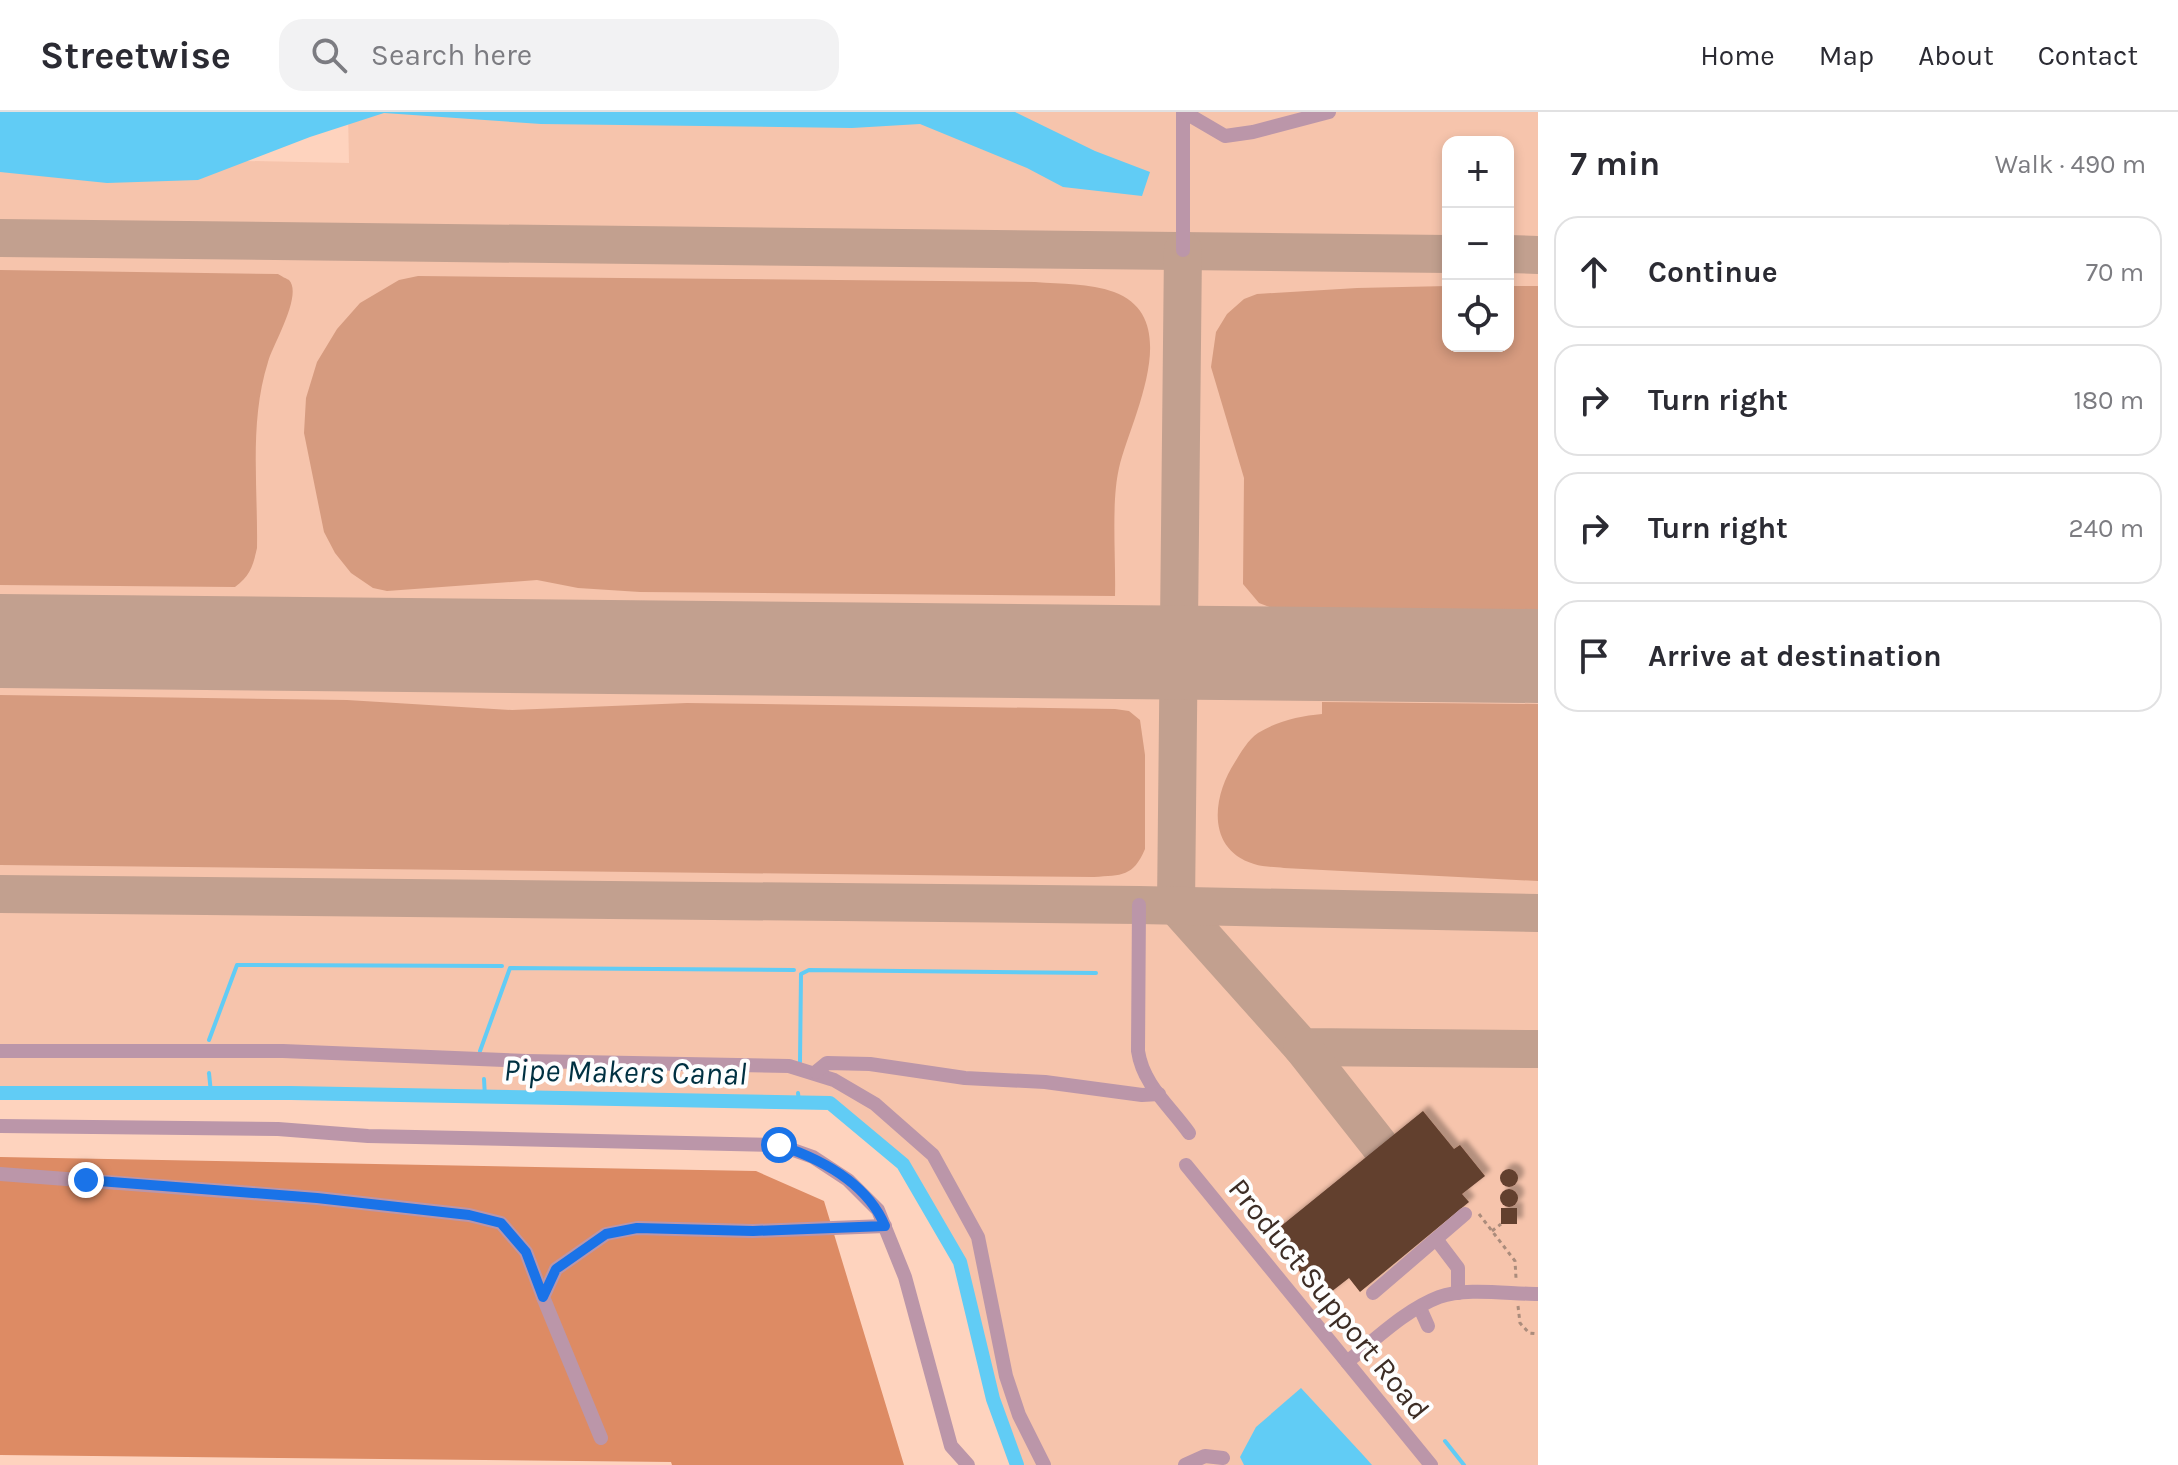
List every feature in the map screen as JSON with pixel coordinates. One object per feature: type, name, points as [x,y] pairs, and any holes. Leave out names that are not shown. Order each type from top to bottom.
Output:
[{"type":"street","points":[[1183,250],[1183,112],[1225,136],[1329,112]]},
{"type":"street","points":[[1139,905],[1138,1051],[1144,1075],[1189,1133]]},
{"type":"street","points":[[0,1051],[283,1051],[527,1061],[789,1066],[816,1072],[875,1104],[933,1155],[945,1173],[978,1237],[1006,1376],[1019,1415],[1044,1465]]},
{"type":"street","points":[[816,1072],[827,1063],[870,1064],[965,1078],[1045,1082],[1151,1096],[1159,1094]]},
{"type":"street","points":[[0,1126],[278,1129],[384,1137],[779,1145],[813,1157],[848,1180],[878,1210],[905,1277],[951,1446],[968,1465]]},
{"type":"street","name":"Product Support Road","points":[[1186,1165],[1431,1465]]},
{"type":"street","points":[[0,1174],[317,1198],[469,1215],[501,1223],[526,1252],[601,1438]]},
{"type":"street","points":[[1373,1293],[1471,1213]]},
{"type":"street","points":[[543,1297],[556,1269],[606,1234],[637,1228],[753,1231],[885,1226]]},
{"type":"street","points":[[1436,1239],[1458,1268],[1458,1293]]},
{"type":"street","points":[[1347,1362],[1440,1296],[1458,1293],[1538,1294]]},
{"type":"street","points":[[1420,1308],[1428,1326]]},
{"type":"street","points":[[1185,1465],[1205,1456],[1223,1458]]},
{"type":"path","points":[[1471,1213],[1492,1231],[1515,1261],[1520,1323],[1529,1333],[1538,1334]]},
{"type":"path","points":[[1492,1231],[1501,1224]]},
{"type":"shaded area","points":[[348,112],[1538,112],[1538,1465],[1017,1465],[993,1399],[960,1262],[903,1164],[830,1103],[291,1093],[0,1093],[0,156],[349,163]]},
{"type":"shaded area","points":[[0,270],[278,274],[289,280],[292,287],[290,308],[268,362],[258,408],[257,548],[250,570],[235,587],[0,585]]},
{"type":"shaded area","points":[[418,276],[1035,282],[1085,285],[1114,292],[1135,305],[1147,324],[1150,347],[1148,372],[1117,482],[1114,514],[1115,596],[640,592],[578,588],[537,580],[387,591],[373,588],[351,573],[324,532],[304,433],[306,398],[317,362],[337,329],[360,303],[399,280]]},
{"type":"shaded area","points":[[1442,286],[1442,352],[1514,352],[1514,286],[1538,286],[1538,611],[1272,608],[1259,603],[1243,584],[1244,478],[1211,367],[1216,332],[1227,314],[1244,299],[1257,294]]},
{"type":"shaded area","points":[[0,695],[347,700],[512,710],[687,703],[1115,709],[1129,711],[1140,720],[1145,755],[1145,849],[1136,865],[1126,873],[1094,877],[0,865]]},
{"type":"shaded area","points":[[1322,702],[1538,704],[1538,881],[1284,868],[1258,865],[1238,857],[1227,846],[1218,820],[1218,805],[1227,775],[1245,746],[1258,733],[1289,720],[1322,714]]},
{"type":"shaded area","points":[[0,1157],[756,1171],[824,1201],[904,1465],[672,1465],[671,1462],[0,1455]]},
{"type":"water","points":[[0,112],[1015,112],[1095,151],[1150,172],[1142,196],[1063,187],[1027,168],[920,124],[852,128],[541,124],[384,113],[310,137],[198,180],[107,183],[0,172]]},
{"type":"water","points":[[1301,1388],[1372,1465],[1244,1465],[1240,1457],[1256,1427]]},
{"type":"building","points":[[1423,1111],[1454,1149],[1460,1145],[1485,1176],[1462,1194],[1469,1202],[1360,1292],[1349,1278],[1322,1299],[1270,1235]]},
{"type":"building","points":[[1509,1169],[1518,1178],[1509,1187],[1500,1178]]},
{"type":"building","points":[[1509,1189],[1518,1198],[1509,1207],[1500,1198]]},
{"type":"building","points":[[1501,1208],[1517,1208],[1517,1224],[1501,1224]]},
{"type":"waterway","points":[[209,1040],[237,965],[502,966]]},
{"type":"waterway","points":[[480,1051],[510,968],[794,970]]},
{"type":"waterway","points":[[800,1062],[801,974],[809,970],[1096,973]]},
{"type":"waterway","points":[[209,1073],[211,1093]]},
{"type":"waterway","points":[[484,1079],[485,1097]]},
{"type":"waterway","name":"Pipe Makers Canal","points":[[0,1093],[291,1093],[830,1103],[903,1164],[960,1262],[993,1399],[1017,1465]]},
{"type":"waterway","points":[[798,1093],[799,1102]]},
{"type":"waterway","points":[[1445,1441],[1464,1465]]},
{"type":"taxiway","points":[[0,238],[1442,254]]},
{"type":"taxiway","points":[[1183,250],[1176,906],[1302,1047],[1538,1049]]},
{"type":"taxiway","points":[[1514,254],[1538,255]]},
{"type":"taxiway","points":[[0,894],[1139,905],[1538,913]]},
{"type":"taxiway","points":[[1302,1047],[1380,1146]]},
{"type":"runway","points":[[0,641],[1538,656]]},
{"type":"route","points":[[86,1180],[317,1198],[469,1215],[501,1223],[526,1252],[543,1297],[556,1269],[606,1234],[637,1228],[753,1231],[885,1226],[878,1210],[848,1180],[813,1157],[779,1145]]}]
